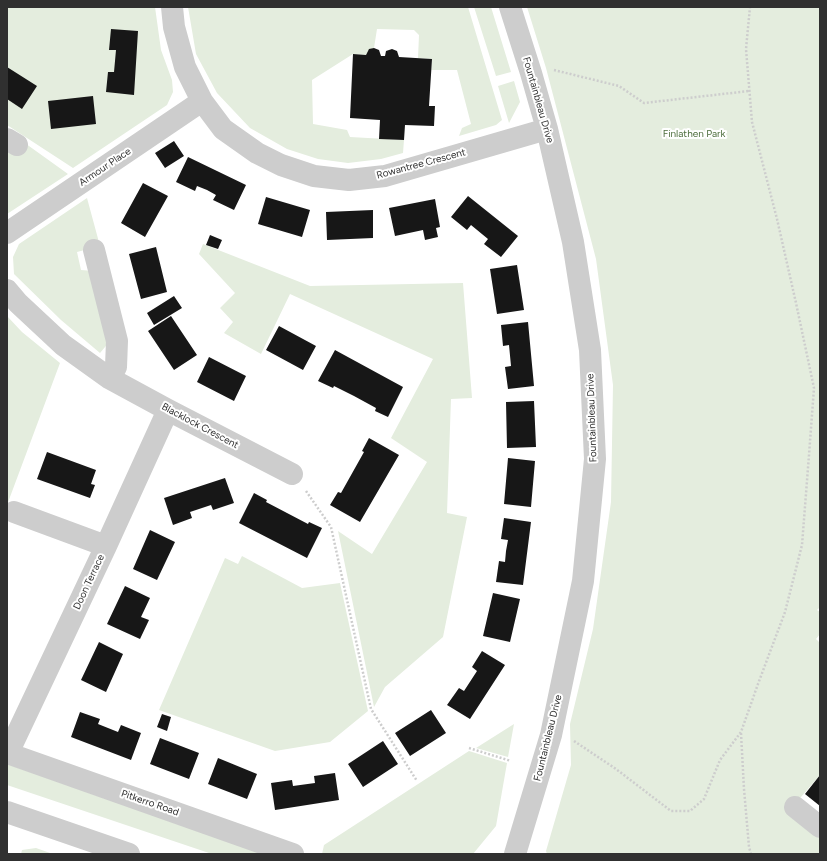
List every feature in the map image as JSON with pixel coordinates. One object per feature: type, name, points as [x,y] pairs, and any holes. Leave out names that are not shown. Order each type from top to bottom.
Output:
[{"type":"street","name":"Rowantree Crescent","points":[[172,7],[174,27],[185,67],[202,101],[223,129],[257,153],[281,165],[314,176],[349,180],[385,176],[547,129]]},
{"type":"street","name":"Fountainbleau Drive","points":[[510,7],[547,129],[574,242],[590,350],[595,459],[583,581],[551,735],[515,854]]},
{"type":"street","name":"Armour Place","points":[[7,233],[202,101]]},
{"type":"street","points":[[94,250],[116,341],[116,367],[109,378]]},
{"type":"street","name":"Blacklock Crescent","points":[[7,290],[18,303],[63,345],[109,378],[292,474]]},
{"type":"street","name":"Doon Terrace","points":[[7,753],[106,546],[168,410]]},
{"type":"street","points":[[14,512],[106,546]]},
{"type":"street","name":"Pitkerro Road","points":[[7,753],[293,854]]},
{"type":"street","points":[[795,807],[820,827]]},
{"type":"street","points":[[7,813],[129,854]]},
{"type":"path","points":[[551,735],[573,740],[616,769],[671,811],[690,811],[704,799],[720,760],[741,732],[785,612],[802,545],[814,388],[779,226],[752,122],[746,49],[750,7]]},
{"type":"path","points":[[553,69],[619,86],[644,103],[749,91]]},
{"type":"path","points":[[292,474],[312,499],[331,527],[371,709],[417,781]]},
{"type":"path","points":[[741,732],[749,847],[751,854]]},
{"type":"path","points":[[469,748],[511,761]]},
{"type":"green space","points":[[7,7],[155,7],[161,50],[172,80],[173,92],[167,105],[73,168],[7,125]]},
{"type":"green space","points":[[188,7],[468,7],[502,120],[496,125],[459,136],[462,128],[471,124],[457,70],[431,70],[432,59],[418,58],[419,35],[414,30],[377,29],[374,48],[369,50],[366,55],[353,54],[312,80],[313,124],[347,130],[350,137],[404,140],[403,153],[381,159],[348,163],[318,159],[287,149],[250,128],[217,93],[196,54]]},
{"type":"green space","points":[[474,7],[491,7],[511,72],[496,76]]},
{"type":"green space","name":"Finlathen Park","points":[[527,7],[820,7],[820,607],[817,610],[820,612],[820,634],[816,639],[820,643],[820,775],[788,812],[820,838],[820,854],[547,854],[546,851],[571,765],[570,724],[593,629],[611,502],[613,385],[596,259],[546,68]]},
{"type":"green space","points":[[514,81],[520,102],[509,123],[498,86]]},
{"type":"green space","points":[[22,141],[68,174],[7,214],[7,146]]},
{"type":"green space","points":[[87,198],[100,246],[77,252],[81,270],[93,271],[110,341],[100,353],[61,320],[14,274],[13,257],[19,244]]},
{"type":"green space","points":[[203,244],[310,286],[463,283],[472,398],[451,399],[447,513],[467,517],[443,637],[385,687],[374,707],[338,531],[372,554],[427,462],[391,438],[433,359],[290,294],[261,354],[224,333],[233,322],[220,308],[235,293],[199,254]]},
{"type":"green space","points":[[7,316],[22,332],[60,363],[7,505]]},
{"type":"green space","points":[[242,556],[302,588],[340,583],[368,711],[330,742],[275,751],[159,710],[225,558],[238,564]]},
{"type":"green space","points":[[514,724],[508,757],[476,748]]},
{"type":"green space","points":[[469,751],[507,763],[496,826],[473,854],[322,854],[324,845]]},
{"type":"green space","points":[[7,764],[262,854],[212,854],[7,785]]},
{"type":"green space","points":[[36,848],[53,854],[21,854],[22,850]]},
{"type":"building","points":[[111,29],[138,31],[134,95],[106,92],[108,72],[114,72],[116,50],[109,50]]},
{"type":"building","points":[[374,48],[379,50],[381,56],[385,56],[386,51],[392,49],[397,51],[399,57],[432,59],[429,106],[435,106],[434,126],[405,125],[404,140],[379,139],[380,120],[350,118],[353,54],[366,55],[369,49]]},
{"type":"building","points":[[7,67],[37,86],[22,109],[7,99]]},
{"type":"building","points":[[93,96],[96,124],[51,129],[48,101]]},
{"type":"building","points":[[174,141],[184,156],[165,168],[155,153]]},
{"type":"building","points":[[188,157],[246,185],[234,210],[213,200],[216,195],[207,190],[197,186],[195,191],[176,182]]},
{"type":"building","points":[[143,183],[168,196],[145,237],[121,223]]},
{"type":"building","points":[[468,196],[518,236],[501,257],[484,244],[488,239],[471,225],[467,230],[451,217]]},
{"type":"building","points":[[266,197],[310,210],[302,237],[258,224]]},
{"type":"building","points":[[435,199],[440,227],[436,228],[438,237],[425,240],[423,230],[395,236],[389,208]]},
{"type":"building","points":[[373,210],[373,238],[327,240],[326,212]]},
{"type":"building","points":[[210,235],[222,240],[218,249],[206,245]]},
{"type":"building","points":[[156,247],[167,292],[141,299],[129,254]]},
{"type":"building","points":[[517,265],[524,310],[497,314],[490,269]]},
{"type":"building","points":[[174,296],[182,308],[154,325],[147,313]]},
{"type":"building","points":[[171,316],[197,355],[174,370],[148,331]]},
{"type":"building","points":[[528,322],[534,386],[508,389],[505,367],[511,366],[509,345],[503,346],[501,325]]},
{"type":"building","points":[[279,326],[316,346],[303,370],[266,350]]},
{"type":"building","points":[[335,350],[403,387],[388,417],[375,411],[376,408],[354,396],[334,386],[333,388],[318,381]]},
{"type":"building","points":[[209,357],[246,376],[234,401],[197,382]]},
{"type":"building","points":[[534,401],[536,447],[507,448],[506,402]]},
{"type":"building","points":[[369,438],[399,455],[360,522],[330,505],[338,492],[341,493],[364,452],[362,451]]},
{"type":"building","points":[[47,452],[96,470],[91,484],[95,485],[90,498],[37,479]]},
{"type":"building","points":[[508,458],[535,461],[531,507],[504,504]]},
{"type":"building","points":[[225,478],[234,503],[213,510],[211,505],[190,512],[192,518],[173,525],[164,498]]},
{"type":"building","points":[[254,493],[267,500],[266,502],[308,524],[309,522],[322,528],[307,558],[239,523]]},
{"type":"building","points":[[504,518],[531,522],[523,585],[496,582],[499,561],[505,562],[508,540],[501,539]]},
{"type":"building","points":[[150,530],[175,542],[157,580],[133,569]]},
{"type":"building","points":[[125,586],[150,598],[141,617],[149,620],[140,639],[107,624]]},
{"type":"building","points":[[493,593],[520,599],[510,642],[483,636]]},
{"type":"building","points":[[99,642],[123,654],[106,692],[81,680]]},
{"type":"building","points":[[482,651],[505,665],[470,719],[447,705],[459,688],[464,691],[477,671],[472,667]]},
{"type":"building","points":[[431,710],[446,733],[410,756],[395,733]]},
{"type":"building","points":[[80,712],[100,719],[98,724],[118,732],[121,725],[141,733],[131,760],[71,737]]},
{"type":"building","points":[[162,714],[171,717],[167,731],[157,727]]},
{"type":"building","points":[[160,738],[199,753],[189,779],[150,764]]},
{"type":"building","points":[[383,741],[398,764],[363,787],[348,764]]},
{"type":"building","points":[[218,758],[257,774],[247,799],[208,784]]},
{"type":"building","points":[[335,773],[339,800],[275,810],[271,783],[292,780],[293,786],[315,783],[314,776]]},
{"type":"building","points":[[820,775],[820,806],[805,794]]}]
